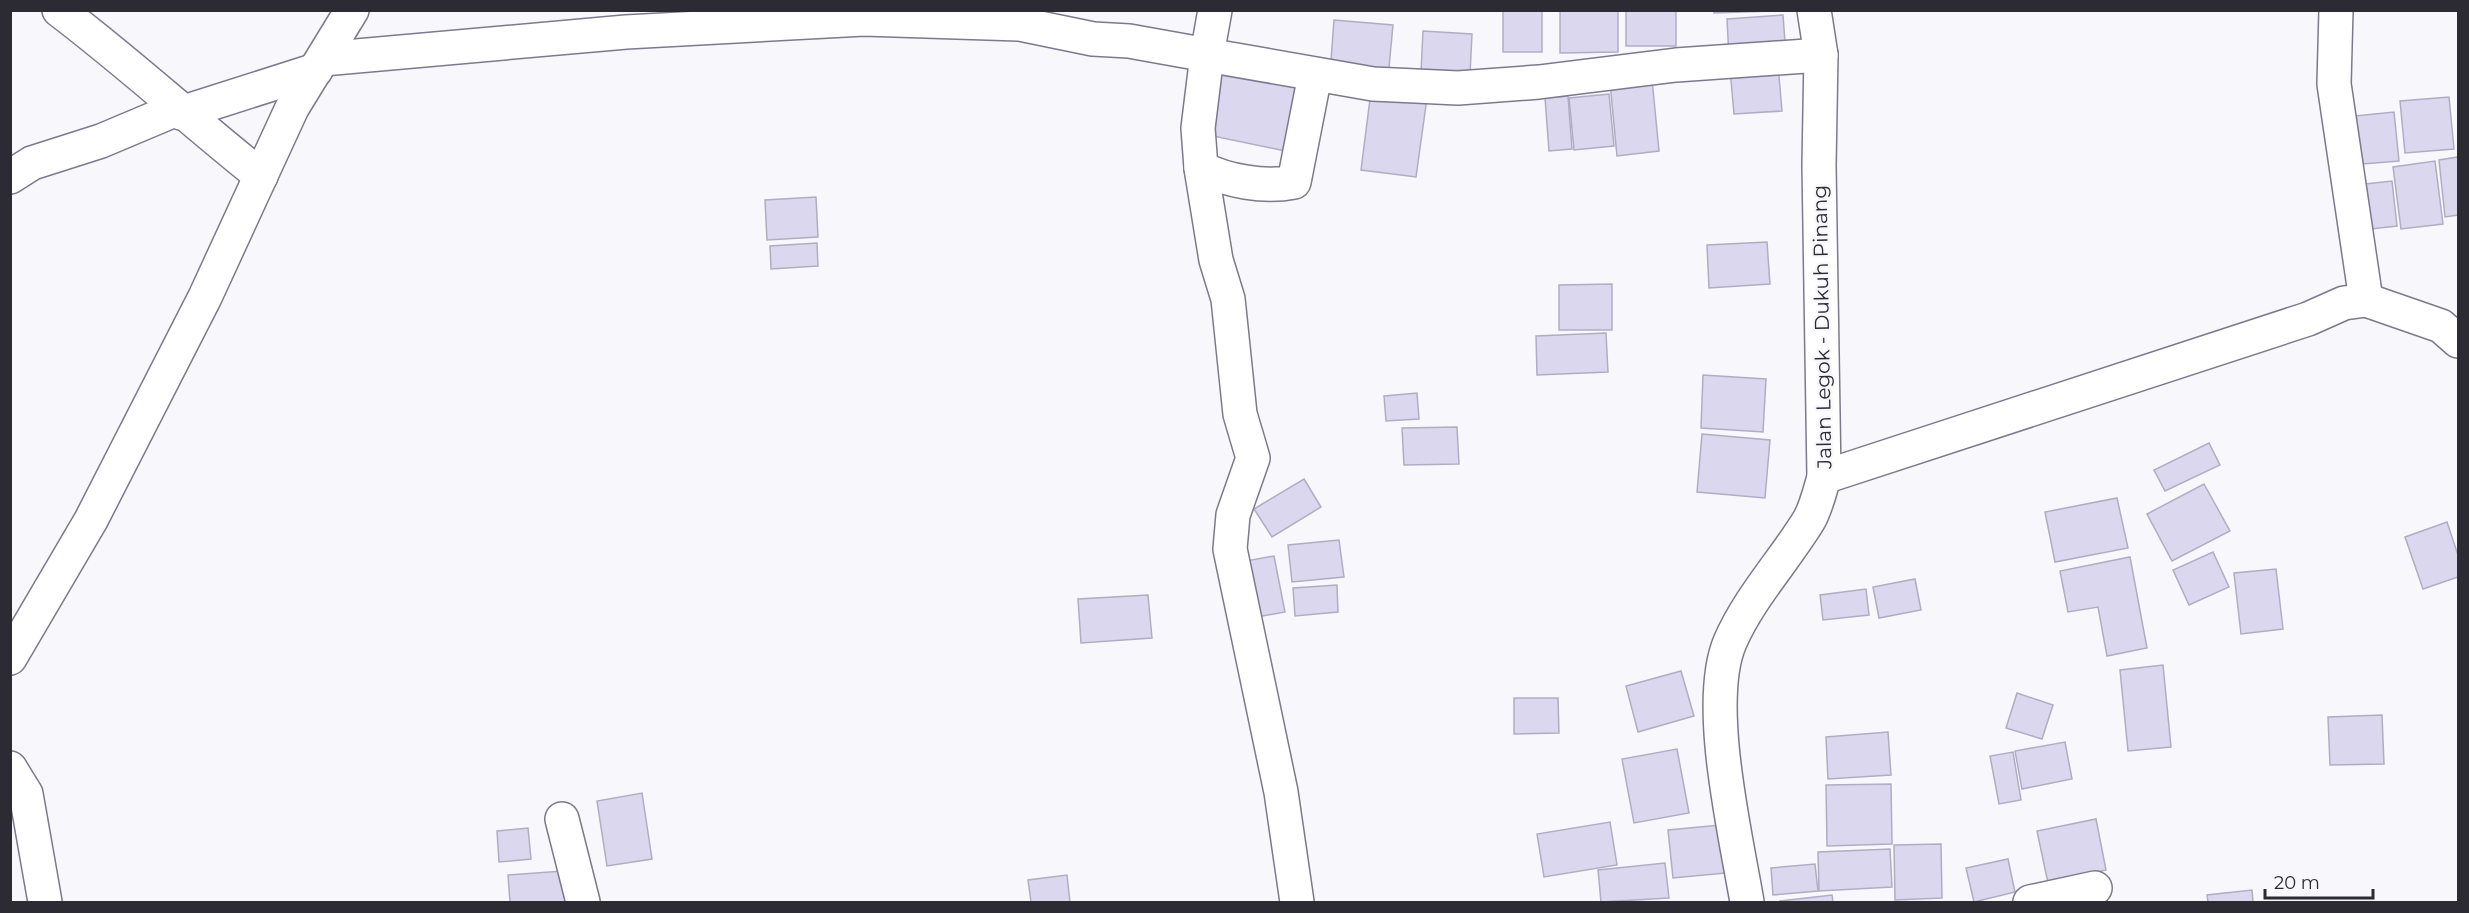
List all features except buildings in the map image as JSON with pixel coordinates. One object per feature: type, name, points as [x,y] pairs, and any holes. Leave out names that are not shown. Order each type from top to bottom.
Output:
[{"type":"street","points":[[59,10],[127,62],[179,111],[261,176]]},
{"type":"street","points":[[10,658],[96,509],[205,297],[292,108],[352,10]]},
{"type":"street","points":[[1215,10],[1198,129],[1201,168],[1216,261],[1227,299],[1240,414],[1253,458],[1233,515],[1230,549],[1281,792],[1297,903]]},
{"type":"street","name":"Jalan Legok - Dukuh Pinang","points":[[1747,903],[1729,792],[1720,707],[1721,671],[1731,641],[1781,558],[1810,519],[1824,477],[1819,165],[1821,55],[1814,10]]},
{"type":"street","points":[[2336,10],[2334,84],[2366,300]]},
{"type":"street","points":[[10,177],[32,162],[101,141],[179,111],[319,64],[626,32],[864,19],[1020,24],[1093,39],[1129,42],[1373,84],[1458,88],[1676,65],[1821,55]]},
{"type":"street","points":[[1201,168],[1216,176],[1276,186],[1294,182],[1315,75]]},
{"type":"street","points":[[1824,477],[2308,319],[2344,303],[2366,300],[2441,326],[2458,341]]},
{"type":"street","points":[[10,768],[26,794],[45,903]]},
{"type":"street","points":[[562,819],[583,903]]},
{"type":"street","points":[[2030,903],[2095,888]]}]
